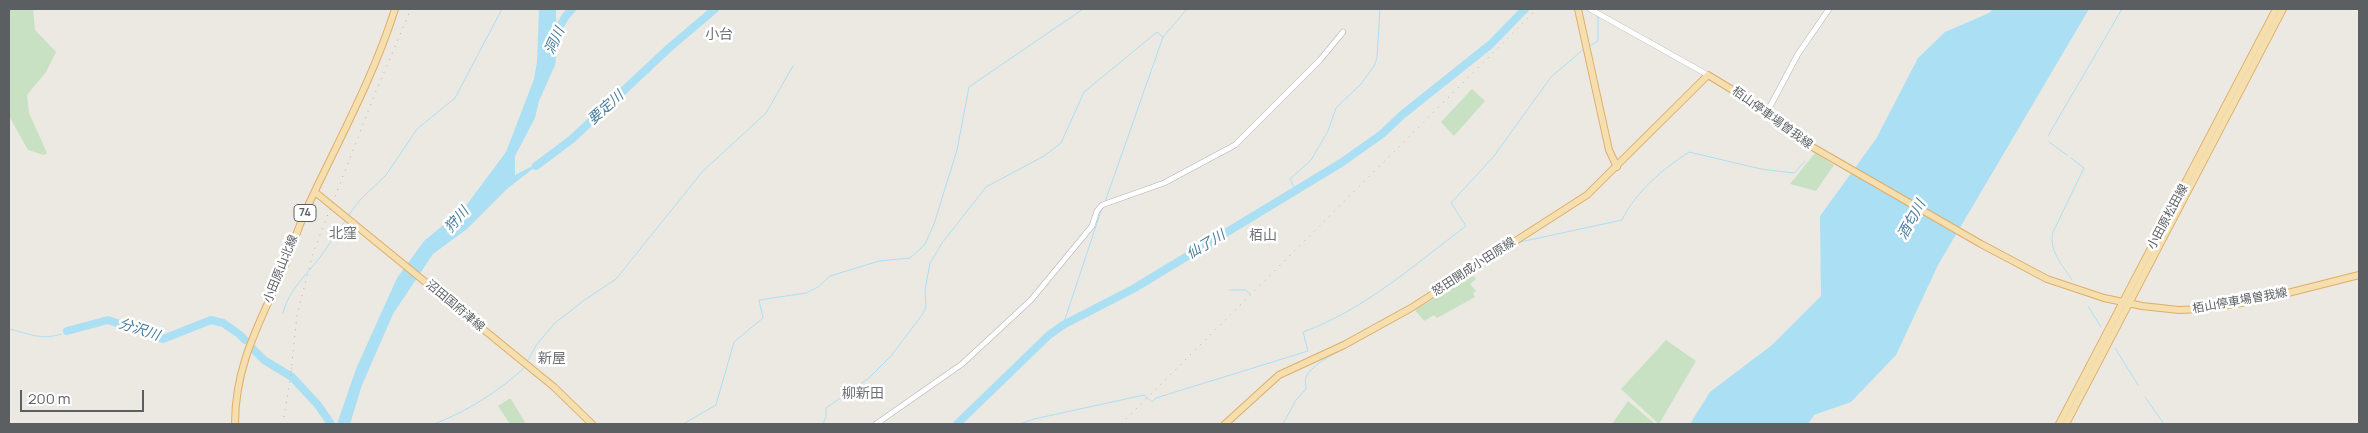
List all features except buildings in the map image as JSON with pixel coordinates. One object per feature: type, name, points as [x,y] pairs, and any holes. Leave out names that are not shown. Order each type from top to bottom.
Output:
[{"type":"main road","name":"小田原山北線","points":[[235,424],[238,386],[251,338],[285,266],[296,232],[380,54],[395,9]]},
{"type":"main road","points":[[1578,9],[1610,150],[1617,166],[1708,75]]},
{"type":"main road","name":"小田原松田線","points":[[2066,424],[2276,9]]},
{"type":"main road","name":"小田原松田線","points":[[2059,424],[2283,9]]},
{"type":"main road","name":"栢山停車場曽我線","points":[[1708,75],[1748,98],[1795,137],[1843,165],[2029,270],[2075,289],[2126,303],[2179,310],[2202,309],[2260,300],[2359,275]]},
{"type":"main road","name":"怒田開成小田原線","points":[[1224,424],[1279,375],[1344,345],[1410,308],[1578,201],[1617,166]]},
{"type":"main road","name":"沼田国府津線","points":[[315,192],[554,387],[592,424]]},
{"type":"street","points":[[1590,9],[1708,75]]},
{"type":"street","points":[[1766,114],[1798,54],[1829,9]]},
{"type":"street","points":[[876,424],[962,364],[1031,300],[1092,226],[1097,210],[1104,204],[1164,182],[1235,145],[1320,60],[1343,32]]},
{"type":"green space","points":[[9,9],[33,9],[35,30],[56,52],[46,72],[27,95],[29,113],[47,153],[44,155],[28,150],[9,116]]},
{"type":"green space","points":[[1472,89],[1485,101],[1454,136],[1441,122]]},
{"type":"green space","points":[[1815,153],[1834,165],[1816,191],[1790,184]]},
{"type":"green space","points":[[1473,275],[1476,279],[1470,284],[1476,291],[1473,293],[1475,297],[1437,318],[1434,315],[1424,321],[1415,310]]},
{"type":"green space","points":[[1666,340],[1696,361],[1659,424],[1621,389]]},
{"type":"green space","points":[[511,399],[526,424],[510,424],[498,406]]},
{"type":"green space","points":[[1628,401],[1655,424],[1612,424]]},
{"type":"water","name":"狩川","points":[[539,9],[556,9],[556,20],[560,31],[555,65],[539,101],[535,118],[515,156],[515,175],[544,160],[507,189],[467,229],[433,254],[393,314],[362,385],[350,424],[337,424],[356,369],[397,278],[424,241],[465,207],[506,152],[534,79],[537,62]]},
{"type":"water","name":"酒匂川","points":[[1993,9],[2089,9],[1938,265],[1896,355],[1851,402],[1814,415],[1808,424],[1690,424],[1710,392],[1772,345],[1821,296],[1820,216],[1876,139],[1918,58],[1945,32],[1989,13]]},
{"type":"waterway","points":[[348,216],[360,200],[386,175],[417,129],[455,98],[502,9]]},
{"type":"waterway","name":"洞川","points":[[555,36],[565,17],[572,9]]},
{"type":"waterway","name":"要定川","points":[[536,166],[572,139],[669,48],[715,9]]},
{"type":"waterway","points":[[683,424],[716,405],[734,342],[763,318],[759,300],[806,293],[818,287],[830,276],[879,261],[910,258],[925,244],[934,224],[957,150],[969,87],[1083,9]]},
{"type":"waterway","points":[[1105,202],[1163,37],[1187,9]]},
{"type":"waterway","points":[[1294,194],[1295,189],[1290,179],[1311,160],[1328,131],[1336,108],[1361,84],[1374,66],[1377,58],[1380,9]]},
{"type":"waterway","name":"仙了川","points":[[957,424],[1049,335],[1063,325],[1133,289],[1341,163],[1382,134],[1402,115],[1491,44],[1525,9]]},
{"type":"waterway","points":[[2048,136],[2122,9]]},
{"type":"waterway","points":[[1588,47],[1598,41],[1598,17]]},
{"type":"waterway","points":[[823,424],[826,417],[826,408],[869,378],[891,356],[922,315],[926,307],[925,290],[930,263],[942,243],[986,187],[1044,156],[1061,143],[1084,92],[1157,32],[1163,37]]},
{"type":"waterway","points":[[1020,424],[1034,419],[1144,395],[1152,402],[1156,398],[1308,351],[1303,332],[1347,312],[1368,299],[1466,226],[1451,203],[1494,156],[1551,77],[1585,48]]},
{"type":"waterway","points":[[528,360],[537,344],[555,323],[616,279],[702,172],[766,113],[793,66]]},
{"type":"waterway","points":[[2049,142],[2067,155]]},
{"type":"waterway","points":[[1488,262],[1520,242],[1622,220],[1642,190],[1689,152],[1761,169],[1794,173],[1805,161]]},
{"type":"waterway","points":[[2071,158],[2084,168],[2053,232],[2052,239],[2057,258],[2072,280]]},
{"type":"waterway","points":[[1063,325],[1102,208]]},
{"type":"waterway","points":[[283,313],[294,288],[321,256],[346,220]]},
{"type":"waterway","points":[[1229,290],[1246,290],[1250,294]]},
{"type":"waterway","points":[[2088,306],[2101,327]]},
{"type":"waterway","name":"分沢川","points":[[67,331],[108,320],[163,339],[211,320],[223,323],[236,332]]},
{"type":"waterway","name":"分沢川","points":[[9,329],[41,337],[61,334]]},
{"type":"waterway","points":[[1351,345],[1380,329]]},
{"type":"waterway","name":"分沢川","points":[[240,335],[245,340]]},
{"type":"waterway","name":"分沢川","points":[[252,348],[264,360],[292,377],[318,405],[331,424]]},
{"type":"waterway","points":[[2115,348],[2138,385]]},
{"type":"waterway","points":[[1283,424],[1296,400],[1306,389],[1308,373],[1321,362],[1341,350]]},
{"type":"waterway","points":[[434,424],[458,414],[481,401],[524,368]]},
{"type":"waterway","points":[[2145,397],[2164,424]]},
{"type":"railway","points":[[291,372],[297,315],[313,253],[376,91],[411,9]]},
{"type":"railway","points":[[1121,424],[1537,9]]},
{"type":"railway","points":[[283,424],[292,367]]},
{"type":"district","name":"小台","points":[[719,35]]},
{"type":"district","name":"北窪","points":[[343,234]]},
{"type":"district","name":"栢山","points":[[1263,236]]},
{"type":"district","name":"新屋","points":[[552,359]]},
{"type":"district","name":"柳新田","points":[[863,394]]}]
